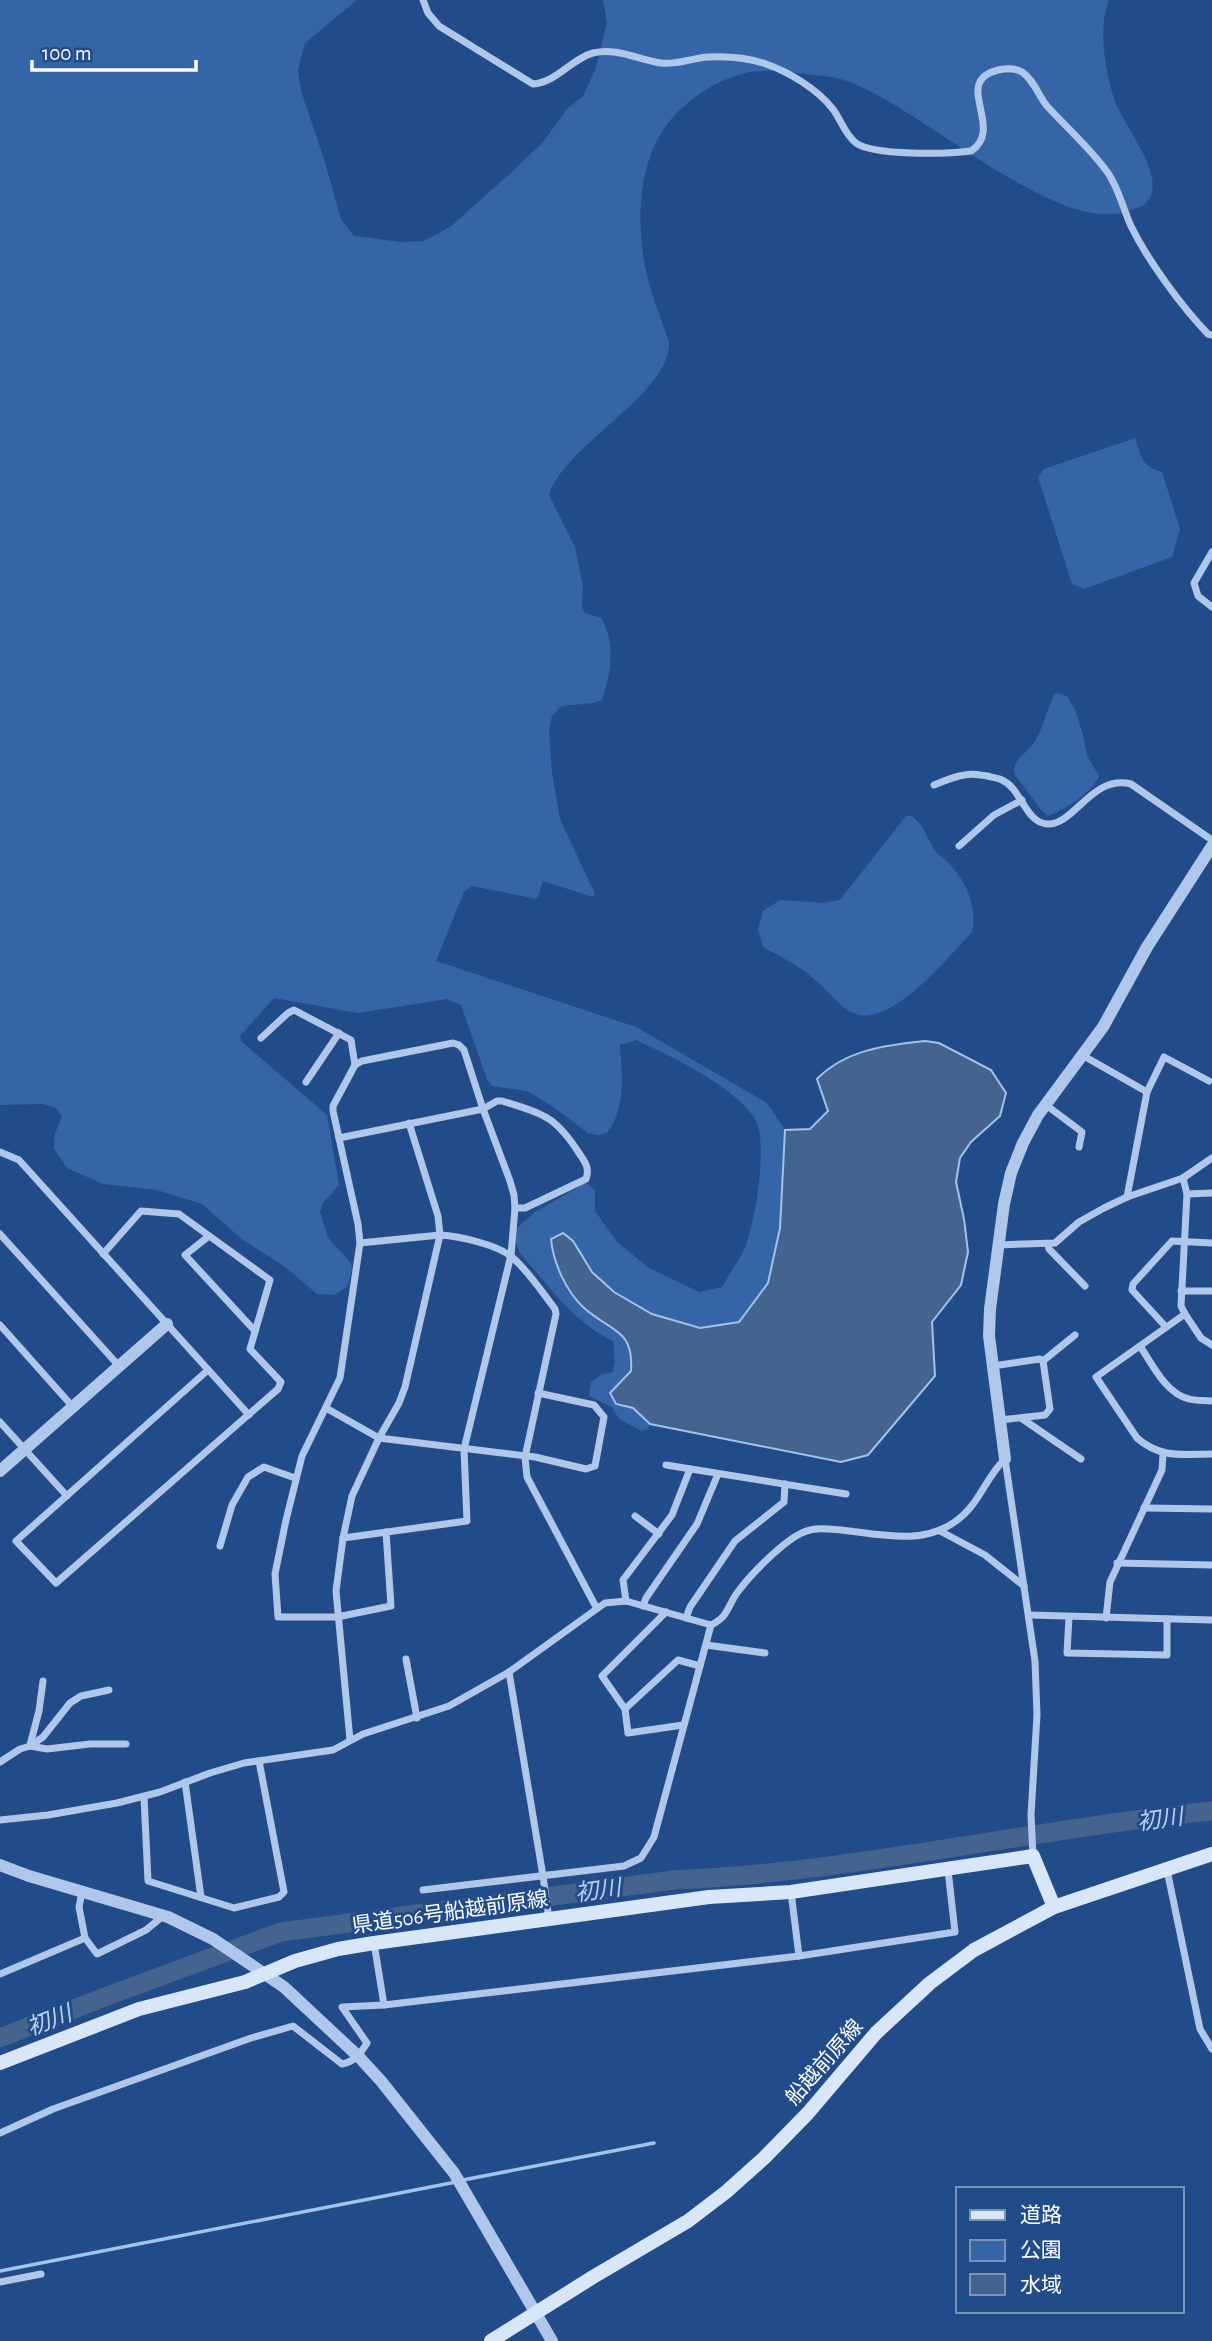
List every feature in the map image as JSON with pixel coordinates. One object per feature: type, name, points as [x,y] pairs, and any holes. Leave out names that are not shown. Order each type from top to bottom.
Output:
[{"type":"main road","name":"船越前原線","points":[[491,2341],[688,2221],[726,2192],[808,2113],[876,2034],[930,1983],[974,1950],[1054,1907],[1212,1854]]},
{"type":"main road","name":"県道506号船越前原線","points":[[0,2063],[139,2009],[245,1982],[258,1969],[338,1949],[546,1916],[709,1897],[791,1892],[1034,1856]]},
{"type":"main road","points":[[1034,1856],[1054,1907]]},
{"type":"street","points":[[423,0],[428,13],[439,26],[533,84],[550,79],[590,54],[603,51],[673,64],[708,57],[734,58],[766,64],[824,98],[849,137],[858,145],[873,149],[906,152],[971,151],[979,146],[984,137],[978,90],[980,81],[987,74],[1004,69],[1019,71],[1031,80],[1043,101],[1107,172],[1141,243],[1190,314],[1212,335]]},
{"type":"street","points":[[1212,552],[1194,583],[1198,596],[1212,607]]},
{"type":"street","points":[[934,785],[966,774],[1004,780],[1015,790],[1033,817],[1045,824],[1057,823],[1094,793],[1120,782],[1131,784],[1212,840]]},
{"type":"street","points":[[959,846],[995,815],[1022,800]]},
{"type":"street","points":[[1034,1856],[1031,1815],[1037,1689],[989,1336],[998,1245],[1011,1173],[1023,1143],[1046,1105],[1103,1027],[1147,947],[1212,846]]},
{"type":"street","points":[[261,1038],[294,1010],[351,1040],[355,1065]]},
{"type":"street","points":[[306,1082],[339,1033]]},
{"type":"street","points":[[343,1538],[386,1532],[467,1521],[464,1449],[511,1255],[515,1208],[510,1181],[464,1050],[453,1043],[362,1061],[355,1065],[333,1106],[360,1243],[340,1378],[302,1456],[295,1478],[275,1574],[278,1617],[337,1617],[391,1606],[386,1532]]},
{"type":"street","points":[[1082,1055],[1147,1092]]},
{"type":"street","points":[[1127,1197],[1147,1092],[1164,1057],[1209,1081]]},
{"type":"street","points":[[339,1138],[484,1108],[497,1101],[539,1112],[565,1131],[587,1166],[588,1173],[586,1179],[525,1208],[515,1208]]},
{"type":"street","points":[[1046,1105],[1082,1132],[1079,1147]]},
{"type":"street","points":[[350,1740],[336,1591],[343,1538],[352,1496],[405,1387],[440,1235],[438,1216],[409,1123]]},
{"type":"street","points":[[0,1152],[19,1160],[249,1415]]},
{"type":"street","points":[[998,1245],[1055,1243],[1079,1222],[1127,1197],[1183,1178],[1212,1158]]},
{"type":"street","points":[[1183,1178],[1187,1194],[1181,1306],[1201,1338],[1212,1345]]},
{"type":"street","points":[[1187,1194],[1212,1194]]},
{"type":"street","points":[[103,1254],[141,1211],[179,1214],[270,1280],[250,1349],[281,1382],[278,1389],[249,1415],[56,1583],[16,1541],[208,1370]]},
{"type":"street","points":[[0,1234],[119,1366]]},
{"type":"street","points":[[360,1243],[440,1235],[501,1250],[511,1255],[555,1309],[525,1457],[530,1485],[596,1608]]},
{"type":"street","points":[[209,1236],[185,1255],[255,1331]]},
{"type":"street","points":[[1166,1327],[1132,1290],[1133,1284],[1172,1241],[1212,1242]]},
{"type":"street","points":[[1048,1244],[1049,1249],[1085,1286]]},
{"type":"street","points":[[1181,1291],[1212,1291]]},
{"type":"street","points":[[1185,1314],[1096,1377],[1137,1438],[1146,1445],[1163,1454],[1212,1454]]},
{"type":"street","points":[[0,1471],[166,1324]]},
{"type":"street","points":[[0,1325],[73,1407]]},
{"type":"street","points":[[1043,1362],[1075,1335]]},
{"type":"street","points":[[1140,1346],[1170,1388],[1180,1396],[1191,1400],[1212,1401]]},
{"type":"street","points":[[993,1366],[1040,1359],[1043,1362]]},
{"type":"street","points":[[1000,1420],[1045,1415],[1050,1409],[1043,1362]]},
{"type":"street","points":[[326,1408],[379,1438],[525,1457],[586,1469],[594,1466],[604,1417],[594,1405],[538,1392]]},
{"type":"street","points":[[1020,1418],[1081,1459]]},
{"type":"street","points":[[0,1422],[67,1496]]},
{"type":"street","points":[[1106,1618],[1110,1582],[1162,1470],[1163,1454]]},
{"type":"street","points":[[0,1820],[48,1815],[144,1797],[244,1763],[333,1750],[350,1740],[449,1706],[509,1672],[605,1603],[626,1601],[711,1625],[724,1619],[733,1599],[753,1573],[796,1536],[817,1528],[913,1537],[930,1535],[969,1510],[996,1468],[1005,1459]]},
{"type":"street","points":[[666,1465],[846,1494]]},
{"type":"street","points":[[220,1546],[232,1505],[248,1477],[264,1467],[295,1478]]},
{"type":"street","points":[[626,1601],[623,1580],[673,1515],[690,1469]]},
{"type":"street","points":[[643,1606],[697,1524],[718,1474]]},
{"type":"street","points":[[686,1618],[690,1607],[735,1541],[784,1502],[785,1484]]},
{"type":"street","points":[[1144,1508],[1212,1509]]},
{"type":"street","points":[[635,1516],[659,1534]]},
{"type":"street","points":[[940,1531],[985,1555],[1025,1586]]},
{"type":"street","points":[[1117,1563],[1212,1564]]},
{"type":"street","points":[[666,1612],[601,1676],[625,1709],[628,1733],[683,1725]]},
{"type":"street","points":[[1029,1615],[1212,1620]]},
{"type":"street","points":[[1069,1617],[1067,1653],[1080,1654],[1167,1655],[1167,1619]]},
{"type":"street","points":[[423,1891],[624,1866],[641,1858],[654,1837],[711,1625]]},
{"type":"street","points":[[706,1644],[765,1653]]},
{"type":"street","points":[[406,1659],[417,1718]]},
{"type":"street","points":[[625,1709],[678,1660],[700,1666]]},
{"type":"street","points":[[509,1672],[544,1878],[546,1916]]},
{"type":"street","points":[[30,1746],[43,1681]]},
{"type":"street","points":[[0,1762],[43,1737],[70,1703],[81,1696],[109,1690]]},
{"type":"street","points":[[30,1746],[47,1749],[90,1744],[126,1744]]},
{"type":"street","points":[[144,1797],[148,1881],[234,1908],[279,1897],[284,1892],[259,1761]]},
{"type":"street","points":[[185,1782],[201,1897]]},
{"type":"street","points":[[0,1865],[166,1916],[213,1939],[284,1987],[359,2057],[454,2173],[552,2341]]},
{"type":"street","points":[[1167,1869],[1200,2029],[1212,2049]]},
{"type":"street","points":[[0,2133],[53,2109],[293,2025],[342,2064],[350,2063],[359,2057],[367,2043],[342,2007],[799,1956],[955,1932],[948,1870]]},
{"type":"street","points":[[82,1892],[79,1907],[85,1938],[97,1954],[146,1930],[166,1916]]},
{"type":"street","points":[[791,1892],[799,1956]]},
{"type":"street","points":[[0,1974],[85,1938]]},
{"type":"street","points":[[374,1944],[384,2004]]},
{"type":"street","points":[[0,2282],[41,2274]]},
{"type":"green space","points":[[0,0],[357,0],[305,43],[298,70],[301,91],[341,219],[354,236],[402,242],[424,241],[450,227],[544,141],[567,109],[583,96],[595,70],[607,23],[603,0],[1109,0],[1105,11],[1103,39],[1110,84],[1118,108],[1150,169],[1153,182],[1151,194],[1140,207],[1101,214],[1066,206],[988,165],[874,93],[840,79],[782,71],[758,71],[739,75],[698,95],[673,117],[661,133],[646,169],[642,188],[642,248],[650,286],[669,342],[665,361],[653,381],[636,400],[575,457],[559,476],[549,495],[575,547],[583,587],[582,608],[585,613],[601,618],[609,637],[610,669],[602,700],[561,706],[552,716],[549,731],[552,773],[560,819],[595,894],[593,897],[543,881],[537,899],[472,886],[464,892],[436,961],[636,1027],[767,1103],[785,1130],[780,1228],[768,1284],[739,1322],[700,1328],[652,1314],[614,1292],[592,1272],[573,1241],[573,1296],[622,1334],[632,1352],[631,1371],[616,1404],[633,1408],[650,1424],[648,1429],[642,1431],[619,1419],[612,1407],[589,1396],[591,1382],[601,1375],[613,1372],[613,1341],[586,1324],[551,1290],[520,1253],[516,1243],[516,1229],[535,1212],[586,1183],[595,1190],[595,1211],[617,1242],[649,1268],[699,1292],[722,1287],[744,1250],[752,1222],[761,1164],[759,1130],[755,1119],[732,1095],[701,1073],[666,1054],[636,1040],[620,1045],[620,1102],[607,1133],[598,1135],[588,1133],[527,1091],[492,1086],[487,1079],[461,1005],[447,999],[358,1013],[274,998],[240,1036],[241,1041],[327,1115],[339,1185],[323,1203],[320,1212],[328,1238],[351,1263],[352,1270],[347,1287],[334,1295],[317,1294],[284,1266],[243,1240],[202,1204],[157,1190],[103,1184],[67,1168],[54,1148],[55,1133],[62,1117],[56,1108],[43,1104],[0,1105]]},
{"type":"green space","points":[[1135,438],[1146,464],[1162,472],[1180,529],[1172,557],[1084,589],[1072,584],[1038,477],[1044,469]]},
{"type":"green space","points":[[1055,693],[1067,696],[1075,710],[1087,756],[1099,776],[1091,788],[1077,800],[1048,816],[1015,775],[1014,770],[1017,762],[1037,738]]},
{"type":"green space","points":[[906,816],[912,816],[923,828],[936,852],[962,881],[974,915],[972,932],[934,973],[901,1001],[884,1011],[868,1015],[853,1013],[807,973],[763,947],[758,929],[763,911],[780,900],[825,903],[840,900]]},
{"type":"water","points":[[925,1041],[939,1043],[991,1070],[1006,1093],[1000,1116],[971,1142],[960,1158],[956,1182],[968,1252],[961,1285],[932,1322],[935,1376],[868,1455],[841,1462],[650,1424],[633,1408],[616,1404],[610,1393],[631,1371],[629,1346],[618,1332],[583,1307],[571,1293],[558,1266],[551,1239],[563,1233],[573,1241],[592,1272],[614,1292],[652,1314],[700,1328],[739,1322],[768,1283],[780,1228],[785,1130],[810,1129],[828,1111],[817,1079],[840,1061],[853,1055],[881,1047]]},
{"type":"waterway","name":"初川","points":[[0,2038],[281,1932],[674,1880],[809,1868],[1212,1811]]},
{"type":"waterway","points":[[463,2180],[654,2143]]},
{"type":"waterway","points":[[0,2271],[456,2182]]}]
